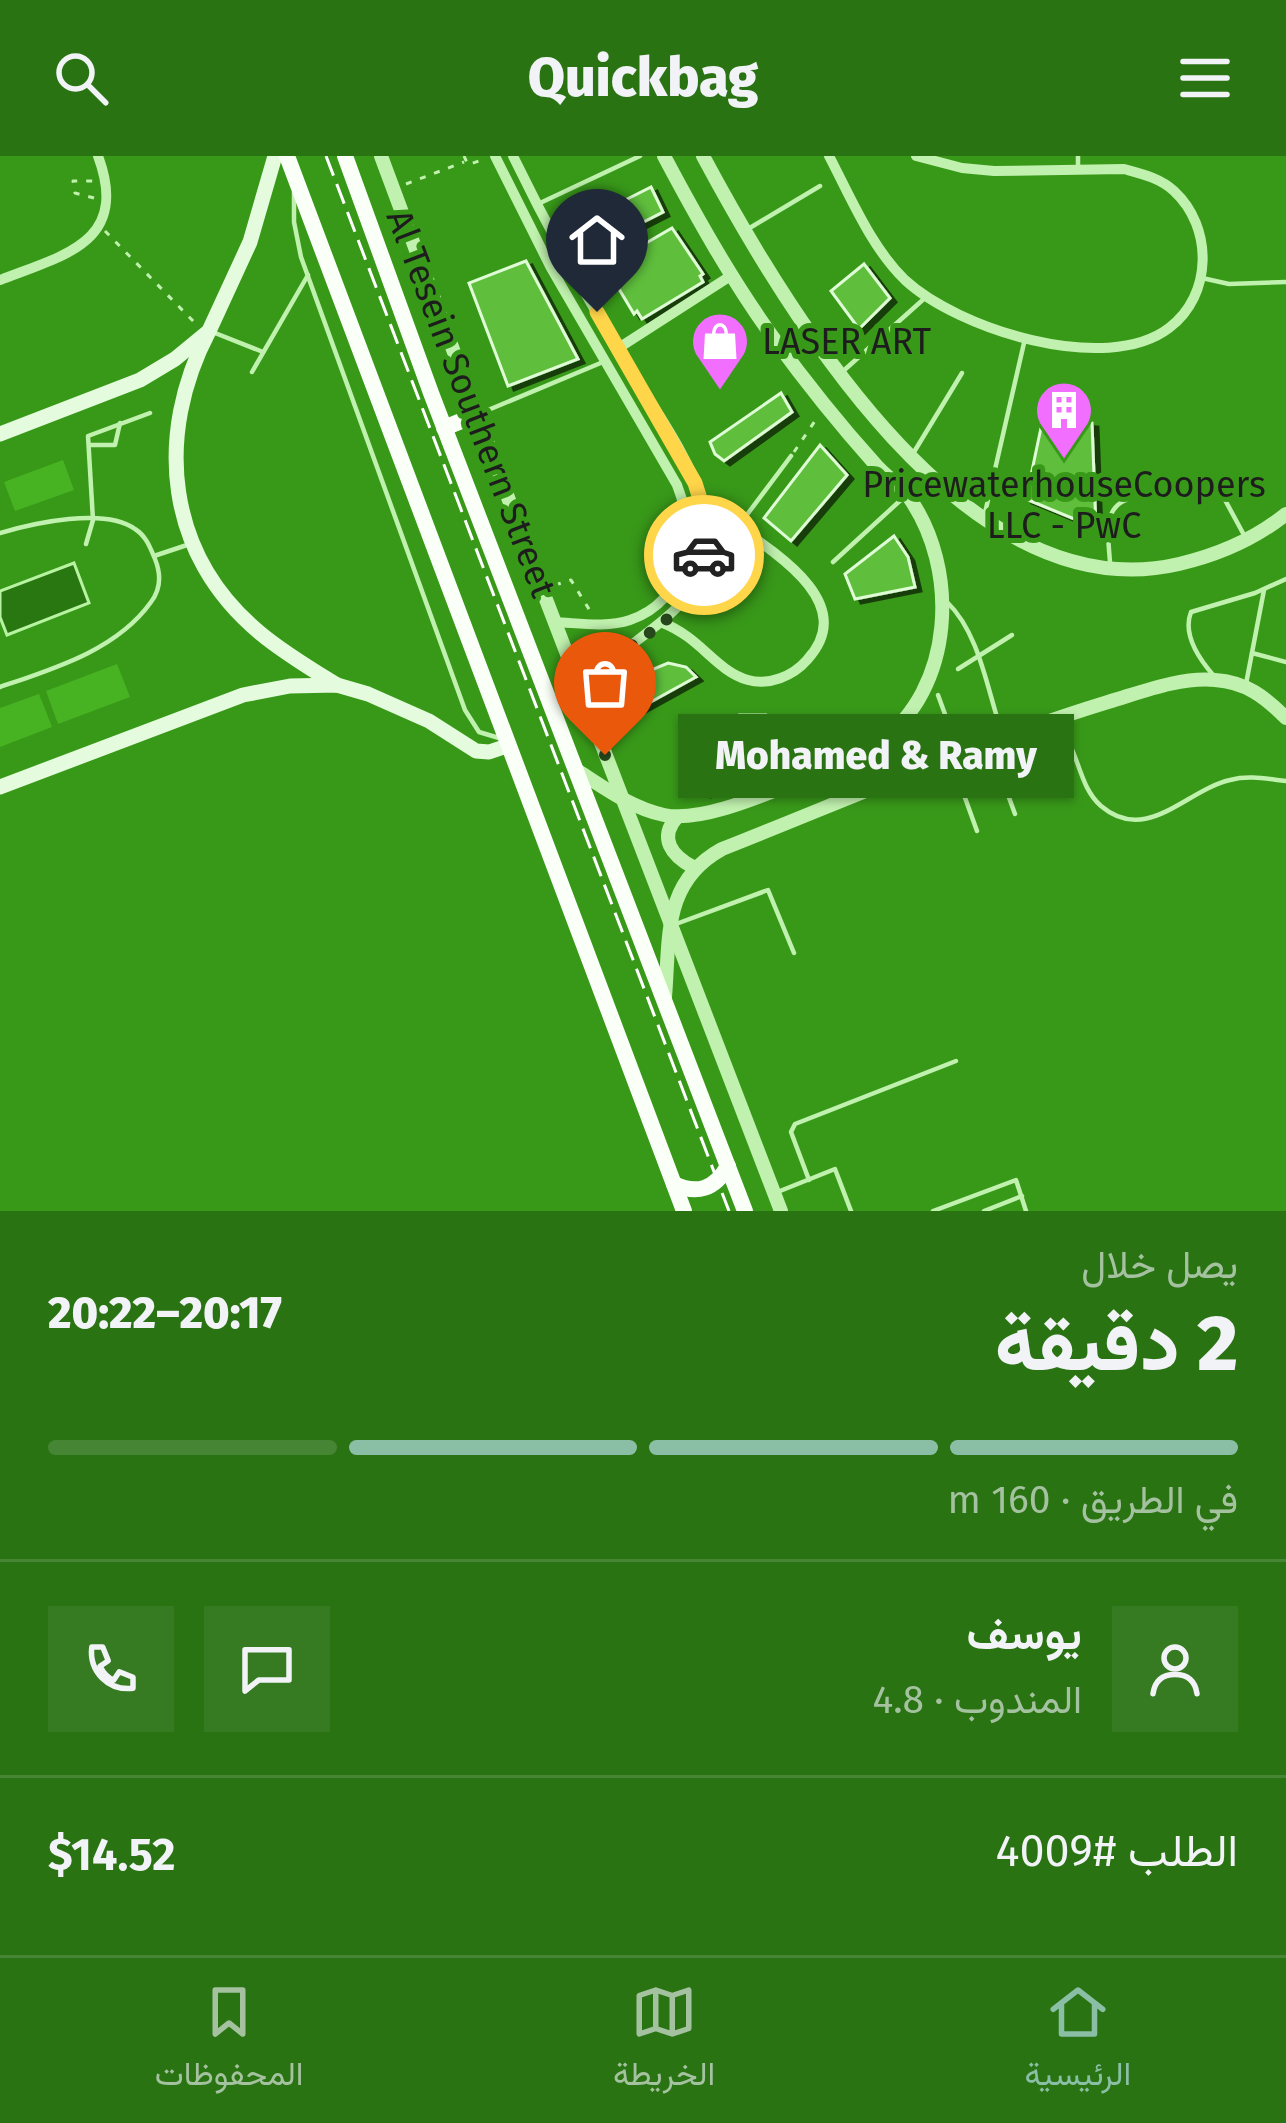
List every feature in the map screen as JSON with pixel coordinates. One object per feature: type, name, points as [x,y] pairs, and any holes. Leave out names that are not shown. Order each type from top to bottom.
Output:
[{"type":"main road","points":[[275,156],[250,242],[190,371],[177,412],[174,443],[181,505],[193,543],[218,588],[238,612],[303,664],[337,685],[399,706],[476,751],[506,742]]},
{"type":"main road","points":[[287,156],[684,1211]]},
{"type":"main road","name":"Al Tesein Southern Street","points":[[345,156],[444,428],[745,1211]]},
{"type":"main road","points":[[0,434],[140,380],[209,332]]},
{"type":"main road","points":[[175,359],[185,361],[190,371]]},
{"type":"main road","points":[[444,428],[476,416]]},
{"type":"main road","points":[[290,686],[302,677],[303,664]]},
{"type":"main road","points":[[0,787],[243,694],[337,685]]},
{"type":"main road","points":[[674,1184],[699,1191],[711,1187],[728,1166]]},
{"type":"street","points":[[0,280],[74,250],[99,226],[108,201],[108,182],[98,156]]},
{"type":"street","points":[[381,156],[781,1211]]},
{"type":"street","points":[[493,156],[686,508],[689,532],[678,578],[650,610],[609,624],[554,622]]},
{"type":"street","points":[[513,156],[652,406],[702,501],[706,518],[699,572],[690,590],[663,623],[608,663],[589,712]]},
{"type":"street","points":[[575,769],[622,799],[677,817],[705,813],[838,765],[881,741],[911,708],[940,651],[944,599],[927,531],[907,494],[877,466],[773,337],[664,156]]},
{"type":"street","points":[[703,156],[840,374],[927,472],[985,517],[1040,551],[1070,562],[1110,568],[1166,567],[1247,540],[1286,514]]},
{"type":"street","points":[[829,156],[887,260],[926,297],[966,317],[1026,337],[1099,348],[1148,340],[1171,327],[1189,308],[1201,278],[1200,232],[1172,189],[1150,176],[1078,163],[962,168],[916,156]]},
{"type":"street","points":[[504,176],[519,169]]},
{"type":"street","points":[[617,349],[732,275]]},
{"type":"street","points":[[635,417],[652,406]]},
{"type":"street","points":[[907,494],[927,472]]},
{"type":"street","points":[[663,623],[692,636],[729,672],[759,682],[785,677],[812,654],[823,621],[815,591],[796,571],[702,501]]},
{"type":"street","points":[[665,998],[678,893],[693,867],[722,849],[998,736],[1050,722],[1069,725],[1163,686],[1219,680],[1245,686],[1286,718]]},
{"type":"street","points":[[677,817],[670,824],[668,845],[693,867]]},
{"type":"lane","points":[[538,204],[640,156]]},
{"type":"lane","points":[[295,174],[294,222],[308,275],[465,710],[479,732],[506,742]]},
{"type":"lane","points":[[746,230],[820,186]]},
{"type":"lane","points":[[252,372],[308,275]]},
{"type":"lane","points":[[1201,278],[1229,284],[1286,282]]},
{"type":"lane","points":[[840,374],[926,297]]},
{"type":"lane","points":[[209,332],[263,352]]},
{"type":"lane","points":[[985,517],[1026,337]]},
{"type":"lane","points":[[476,416],[603,362]]},
{"type":"lane","points":[[911,457],[962,373]]},
{"type":"lane","points":[[86,544],[93,520],[91,434],[151,413]]},
{"type":"lane","points":[[88,444],[116,445],[120,423]]},
{"type":"lane","points":[[736,529],[791,456]]},
{"type":"lane","points":[[1203,483],[1218,487],[1247,540]]},
{"type":"lane","points":[[833,562],[907,494]]},
{"type":"lane","points":[[1110,568],[1110,513],[1126,500]]},
{"type":"lane","points":[[0,533],[39,522],[93,520],[132,526],[146,538],[160,571],[150,605],[123,629],[63,666],[0,687]]},
{"type":"lane","points":[[154,556],[193,543]]},
{"type":"lane","points":[[1219,680],[1193,646],[1187,620],[1194,609],[1264,590],[1286,579]]},
{"type":"lane","points":[[1245,686],[1264,590]]},
{"type":"lane","points":[[944,599],[960,614],[978,655],[1015,814]]},
{"type":"lane","points":[[958,669],[1012,635]]},
{"type":"lane","points":[[1252,653],[1286,662]]},
{"type":"lane","points":[[938,695],[977,832]]},
{"type":"lane","points":[[1069,725],[1089,793],[1126,818],[1156,818],[1231,779],[1286,781]]},
{"type":"lane","points":[[955,752],[998,736]]},
{"type":"lane","points":[[671,926],[767,890],[794,953]]},
{"type":"lane","points":[[808,1180],[790,1132],[795,1124],[956,1061]]},
{"type":"lane","points":[[774,1193],[836,1169],[850,1211]]},
{"type":"lane","points":[[933,1211],[1016,1180],[1026,1211]]},
{"type":"lane","points":[[984,1211],[1022,1196]]},
{"type":"path","points":[[393,189],[464,159],[471,164],[493,156]]},
{"type":"path","points":[[108,182],[73,181],[75,193],[108,201]]},
{"type":"path","points":[[99,226],[209,332]]},
{"type":"path","points":[[791,456],[827,404]]},
{"type":"path","points":[[542,589],[571,580],[594,616],[609,624]]},
{"type":"shaded area","points":[[63,460],[74,490],[15,511],[4,482]]},
{"type":"shaded area","points":[[74,563],[89,603],[7,635],[0,617],[0,591]]},
{"type":"shaded area","points":[[117,664],[130,697],[58,724],[46,691]]},
{"type":"shaded area","points":[[39,694],[52,727],[0,747],[0,708]]},
{"type":"building","points":[[651,187],[663,212],[602,243],[590,218]]},
{"type":"building","points":[[672,228],[703,274],[703,282],[642,319],[637,311],[634,314],[610,274],[614,272],[610,264]]},
{"type":"building","points":[[526,261],[578,359],[508,386],[469,283]]},
{"type":"building","points":[[864,264],[890,298],[859,329],[831,291]]},
{"type":"building","points":[[781,393],[792,412],[724,461],[715,454],[710,442]]},
{"type":"building","name":"PricewaterhouseCoopers LLC - PwC","points":[[1046,404],[1080,412],[1081,422],[1092,423],[1096,528],[1026,499]]},
{"type":"building","points":[[820,445],[847,475],[791,541],[764,518]]},
{"type":"building","points":[[894,536],[908,557],[915,587],[855,599],[845,574]]},
{"type":"building","points":[[668,663],[686,667],[696,677],[638,709],[643,680],[649,671]]},
{"type":"building","points":[[739,715],[766,715],[784,760],[705,793],[693,791]]},
{"type":"railway","points":[[326,156],[729,1211]]},
{"type":"way so far","points":[[605,755],[589,712],[599,678],[620,651],[671,616],[690,590],[704,555]]},
{"type":"place","name":"LASER ART","points":[[720,392]]},
{"type":"place","name":"PricewaterhouseCoopers LLC - PwC","points":[[1064,461]]},
{"type":"place","name":"Mohamed & Ramy","points":[[605,755]]},
{"type":"route","points":[[597,312],[695,483],[706,518],[704,555]]}]
